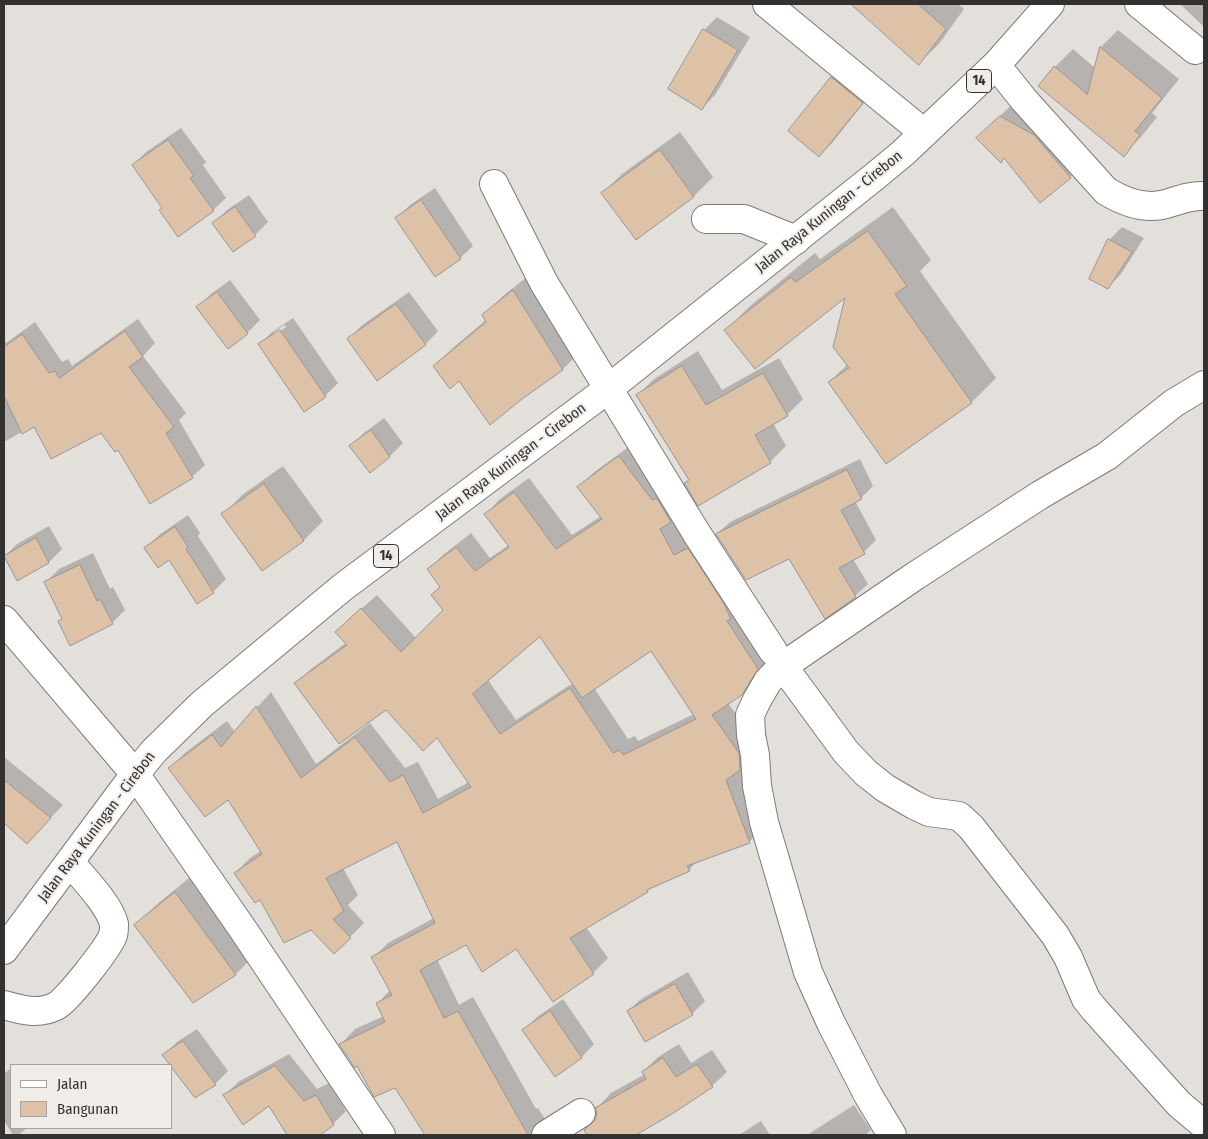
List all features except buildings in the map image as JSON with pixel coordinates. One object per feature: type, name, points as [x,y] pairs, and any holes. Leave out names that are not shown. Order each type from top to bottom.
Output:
[{"type":"main road","points":[[767,4],[924,133]]},
{"type":"main road","name":"Jalan Raya Kuningan - Cirebon","points":[[4,950],[135,774],[154,751],[202,704],[323,604],[608,389],[903,153],[996,65],[1050,4]]},
{"type":"main road","points":[[1139,4],[1194,50]]},
{"type":"main road","points":[[996,65],[1024,100],[1106,191],[1118,198],[1149,206],[1163,205],[1197,196],[1204,196]]},
{"type":"main road","points":[[494,184],[544,283],[608,389],[778,659],[846,752],[866,773],[885,788],[929,812],[959,816],[971,827],[1055,934],[1068,957],[1086,998],[1094,1009],[1179,1104],[1204,1124]]},
{"type":"main road","points":[[706,219],[744,219],[796,240]]},
{"type":"main road","points":[[892,1135],[868,1095],[831,1023],[808,972],[764,822],[757,786],[750,715],[756,700],[768,681],[778,659],[915,576],[1040,495],[1107,456],[1174,403],[1204,385]]},
{"type":"main road","points":[[4,620],[135,774],[242,928],[380,1135]]},
{"type":"main road","points":[[4,1005],[25,1011],[43,1011],[56,1006],[67,998],[106,948],[114,934],[114,923],[105,906],[70,862]]},
{"type":"main road","points":[[546,1135],[581,1112]]}]
